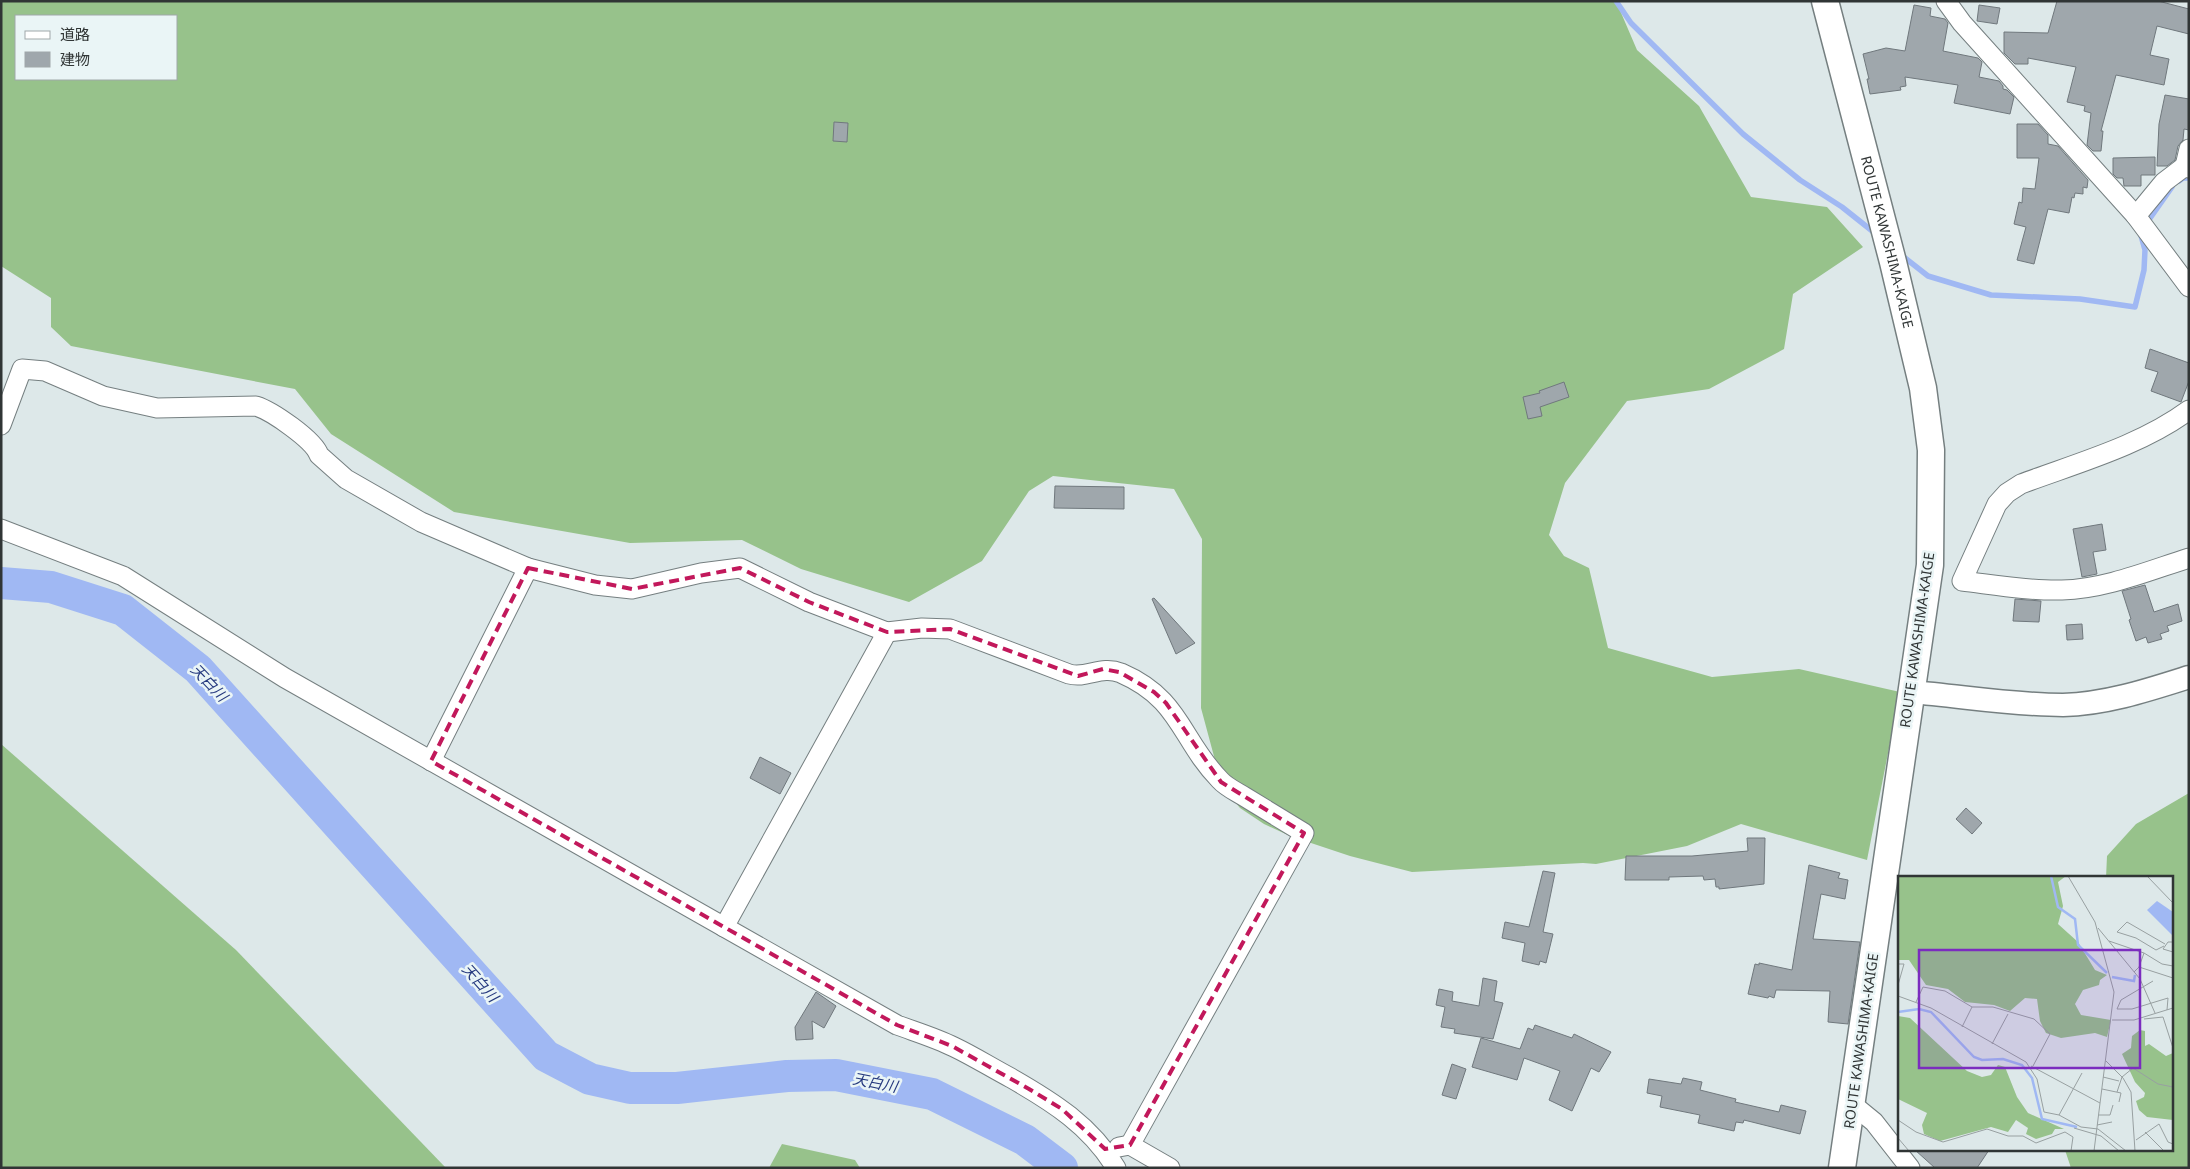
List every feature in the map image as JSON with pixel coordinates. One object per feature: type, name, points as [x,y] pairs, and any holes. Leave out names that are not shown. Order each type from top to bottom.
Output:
[{"type":"main road","name":"ROUTE KAWASHIMA-KAIGE","points":[[1825,1],[1924,388],[1931,450],[1930,565],[1842,1168]]},
{"type":"street","points":[[1946,1],[1962,23],[2136,216],[2189,288]]},
{"type":"street","points":[[2136,216],[2164,182],[2187,161]]},
{"type":"street","points":[[1,425],[22,370],[45,371],[103,396],[157,408],[256,406],[266,410],[296,431],[346,479],[421,522],[528,568],[596,585],[632,590],[709,571],[740,568],[809,602],[887,632],[922,628],[950,629],[1078,676],[1103,669],[1119,672],[1154,692],[1166,703],[1221,782],[1304,833],[1130,1145]]},
{"type":"street","points":[[2189,410],[2173,421],[2138,439],[2021,484],[2007,493],[1997,504],[1962,581],[2039,590],[2063,590],[2113,582],[2189,558]]},
{"type":"street","points":[[1,529],[123,576],[238,650],[897,1025],[962,1051],[1029,1089],[1062,1109],[1086,1128],[1105,1149],[1116,1168]]},
{"type":"street","points":[[431,761],[528,568]]},
{"type":"street","points":[[724,927],[887,632]]},
{"type":"street","points":[[1911,692],[2064,704],[2099,701],[2131,695],[2189,677]]},
{"type":"street","points":[[1852,1104],[1874,1122],[1910,1168]]},
{"type":"street","points":[[1105,1149],[1130,1145],[1170,1168]]},
{"type":"highlighted area","points":[[528,568],[632,589],[740,568],[809,602],[887,632],[950,629],[1078,676],[1103,669],[1119,672],[1154,692],[1166,703],[1221,782],[1304,833],[1130,1145],[1105,1149],[1062,1109],[1029,1089],[952,1046],[897,1025],[431,761]]},
{"type":"green space","points":[[1,1],[1616,1],[1637,50],[1699,106],[1751,197],[1827,207],[1863,247],[1793,294],[1784,349],[1709,389],[1627,401],[1565,483],[1549,535],[1564,556],[1589,568],[1608,648],[1712,677],[1799,669],[1900,692],[1867,860],[1741,824],[1687,846],[1596,864],[1583,863],[1412,872],[1350,856],[1290,836],[1264,824],[1240,808],[1222,786],[1201,708],[1202,539],[1174,489],[1053,476],[1029,491],[982,561],[909,602],[801,569],[742,540],[630,543],[454,512],[331,434],[295,389],[71,346],[51,327],[51,298],[1,266]]},
{"type":"green space","points":[[1,744],[236,950],[446,1168],[1,1168]]},
{"type":"green space","points":[[2189,793],[2189,1168],[2071,1168],[2066,1152],[2172,1152],[2172,876],[2106,876],[2107,856],[2136,824]]},
{"type":"green space","points":[[782,1144],[855,1160],[860,1168],[769,1168]]},
{"type":"building","points":[[2057,1],[2158,1],[2189,9],[2189,34],[2157,26],[2150,55],[2169,59],[2164,85],[2116,75],[2101,131],[2103,131],[2101,151],[2093,151],[2087,145],[2091,113],[2084,111],[2085,106],[2067,102],[2076,67],[2028,58],[2028,64],[2015,64],[2004,53],[2004,32],[2048,33]]},
{"type":"building","points":[[1914,5],[1931,8],[1930,16],[1945,19],[1948,23],[1943,51],[1978,58],[1982,62],[1979,77],[1999,81],[2003,89],[2007,90],[2014,97],[2010,114],[1954,103],[1958,85],[1905,77],[1906,86],[1900,87],[1901,90],[1870,94],[1867,79],[1869,79],[1863,54],[1886,48],[1905,51]]},
{"type":"building","points":[[1979,5],[2000,8],[1997,24],[1977,21]]},
{"type":"building","points":[[2165,95],[2189,99],[2189,130],[2184,129],[2183,140],[2178,146],[2175,160],[2167,166],[2157,166],[2159,124]]},
{"type":"building","points":[[834,122],[848,123],[847,142],[833,141]]},
{"type":"building","points":[[2017,124],[2038,124],[2048,135],[2048,144],[2058,146],[2088,180],[2087,188],[2083,187],[2083,194],[2075,193],[2074,198],[2072,197],[2069,213],[2048,209],[2034,264],[2017,260],[2026,227],[2014,224],[2019,202],[2022,203],[2023,188],[2035,189],[2039,158],[2017,158]]},
{"type":"building","points":[[2155,157],[2155,175],[2141,175],[2141,186],[2124,186],[2123,178],[2117,178],[2113,174],[2113,158]]},
{"type":"building","points":[[2150,349],[2189,363],[2189,381],[2181,402],[2151,391],[2158,372],[2145,368]]},
{"type":"building","points":[[1564,382],[1569,397],[1540,407],[1542,416],[1528,419],[1523,397],[1540,393],[1539,391]]},
{"type":"building","points":[[1055,486],[1124,487],[1124,509],[1054,508]]},
{"type":"building","points":[[2102,524],[2106,550],[2093,552],[2097,574],[2082,577],[2073,529]]},
{"type":"building","points":[[2145,585],[2154,612],[2178,604],[2182,621],[2167,626],[2169,631],[2160,634],[2162,639],[2148,643],[2146,637],[2136,641],[2122,591]]},
{"type":"building","points":[[1154,598],[1195,643],[1176,654],[1152,599]]},
{"type":"building","points":[[2015,599],[2041,601],[2039,622],[2013,621]]},
{"type":"building","points":[[2082,624],[2083,639],[2067,640],[2066,625]]},
{"type":"building","points":[[760,757],[791,773],[780,794],[750,778]]},
{"type":"building","points":[[1966,808],[1982,823],[1972,834],[1956,819]]},
{"type":"building","points":[[1747,838],[1765,838],[1764,884],[1719,889],[1719,887],[1716,887],[1715,879],[1704,880],[1703,876],[1669,877],[1669,880],[1625,880],[1626,856],[1692,856],[1748,851]]},
{"type":"building","points":[[1809,865],[1840,873],[1838,878],[1848,880],[1845,899],[1821,894],[1813,939],[1860,942],[1848,1024],[1828,1022],[1830,991],[1776,990],[1774,998],[1748,994],[1755,964],[1759,965],[1759,963],[1792,970]]},
{"type":"building","points":[[1543,871],[1555,873],[1543,932],[1553,934],[1546,963],[1540,961],[1539,965],[1522,961],[1525,943],[1502,938],[1505,922],[1529,927]]},
{"type":"building","points":[[1483,978],[1497,981],[1494,1001],[1503,1003],[1493,1039],[1454,1033],[1455,1029],[1441,1027],[1445,1007],[1436,1005],[1439,989],[1453,992],[1452,1001],[1479,1006]]},
{"type":"building","points":[[816,992],[836,1006],[824,1028],[812,1021],[813,1039],[796,1040],[795,1027]]},
{"type":"building","points":[[1535,1025],[1572,1038],[1574,1034],[1611,1052],[1599,1072],[1591,1068],[1572,1111],[1549,1100],[1560,1071],[1524,1058],[1517,1080],[1472,1067],[1481,1038],[1520,1049],[1528,1028],[1533,1030]]},
{"type":"building","points":[[1452,1064],[1466,1069],[1456,1099],[1442,1095]]},
{"type":"building","points":[[1683,1078],[1702,1082],[1700,1090],[1736,1099],[1735,1102],[1779,1112],[1781,1105],[1806,1111],[1800,1134],[1744,1120],[1743,1123],[1736,1122],[1734,1131],[1698,1123],[1700,1115],[1660,1107],[1662,1096],[1647,1093],[1649,1079],[1681,1084]]},
{"type":"building","points":[[1917,1152],[1988,1152],[1977,1168],[1935,1168]]},
{"type":"waterway","points":[[1616,1],[1631,23],[1743,134],[1800,180],[1842,207],[1876,234]]},
{"type":"waterway","points":[[2179,181],[2183,178],[2189,178]]},
{"type":"waterway","points":[[2146,224],[2172,187]]},
{"type":"waterway","points":[[1900,254],[1928,276],[1991,295],[2080,299],[2135,307],[2144,270],[2145,250],[2140,232]]},
{"type":"waterway","name":"天白川","points":[[1,583],[51,587],[123,610],[198,669],[546,1056],[590,1079],[630,1088],[677,1088],[787,1076],[836,1075],[932,1094],[1025,1140],[1062,1168]]}]
